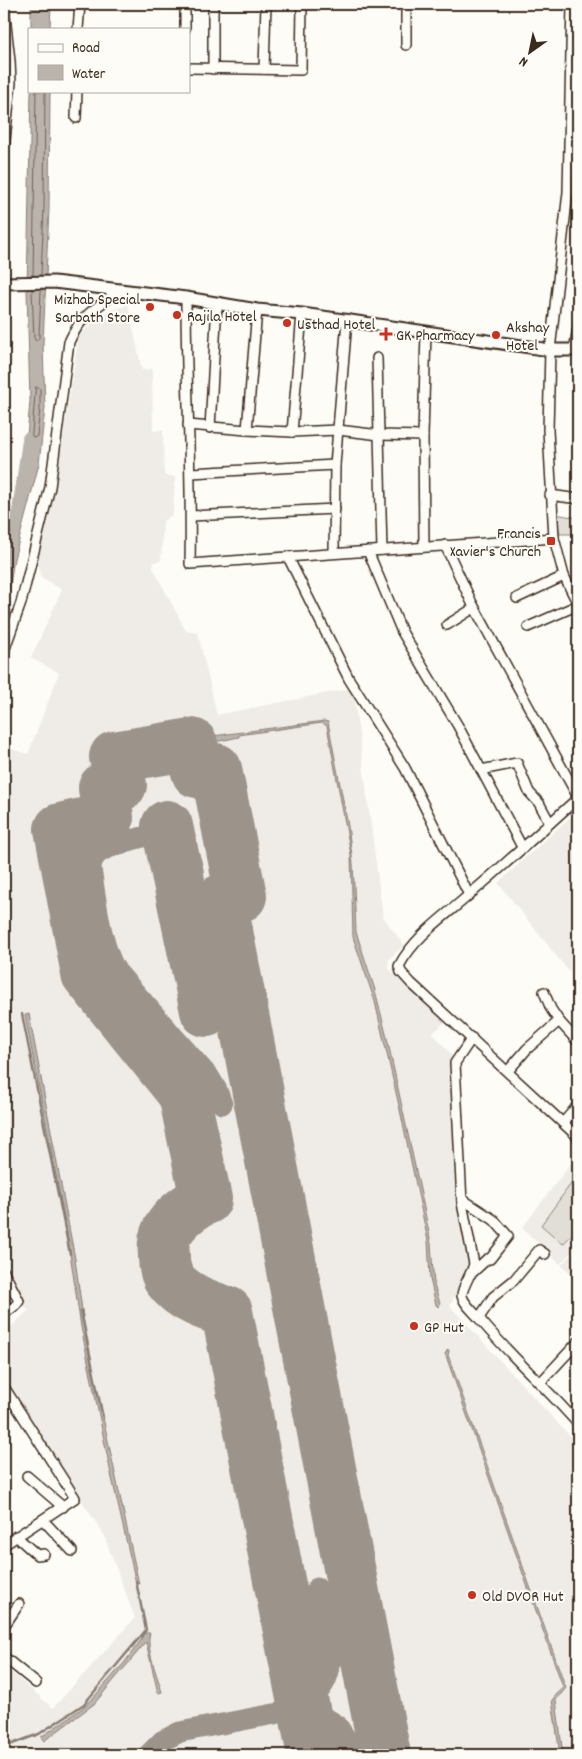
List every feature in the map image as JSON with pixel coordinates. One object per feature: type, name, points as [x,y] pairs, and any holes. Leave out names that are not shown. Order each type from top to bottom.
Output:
[{"type":"main road","points":[[4,283],[54,282],[186,298],[257,310],[347,320],[550,350],[576,350]]},
{"type":"street","points":[[78,28],[80,4]]},
{"type":"street","points":[[185,4],[185,28]]},
{"type":"street","points":[[212,69],[213,4]]},
{"type":"street","points":[[264,69],[266,4]]},
{"type":"street","points":[[190,68],[301,70],[302,4]]},
{"type":"street","points":[[406,4],[406,45]]},
{"type":"street","points":[[528,627],[578,604],[564,576],[554,538],[550,495],[548,430],[550,350],[568,192],[574,92],[575,31],[572,4]]},
{"type":"street","points":[[4,7],[11,83],[4,149]]},
{"type":"street","points":[[76,118],[77,92]]},
{"type":"street","points":[[568,192],[578,194]]},
{"type":"street","points":[[4,651],[21,603],[50,487],[69,342],[74,330],[83,317],[119,291]]},
{"type":"street","points":[[186,298],[186,360],[191,473],[190,564],[554,538]]},
{"type":"street","points":[[210,428],[217,303]]},
{"type":"street","points":[[247,430],[257,310]]},
{"type":"street","points":[[292,432],[302,314]]},
{"type":"street","points":[[334,553],[335,465],[347,320]]},
{"type":"street","points":[[576,350],[578,328]]},
{"type":"street","points":[[424,546],[423,436],[426,332]]},
{"type":"street","points":[[377,358],[382,550]]},
{"type":"street","points":[[188,425],[247,430],[292,432],[338,430],[380,435],[423,436]]},
{"type":"street","points":[[191,473],[335,465]]},
{"type":"street","points":[[550,495],[578,499]]},
{"type":"street","points":[[191,516],[335,509]]},
{"type":"street","points":[[445,545],[474,608],[578,798],[428,929],[404,956],[399,966],[401,972],[411,983],[578,1137]]},
{"type":"street","points":[[368,552],[402,632],[458,726],[522,847]]},
{"type":"street","points":[[288,557],[349,679],[405,768],[469,895]]},
{"type":"street","points":[[517,598],[564,576]]},
{"type":"street","points":[[447,625],[474,608]]},
{"type":"street","points":[[481,770],[517,763],[529,792],[539,803],[550,823]]},
{"type":"street","points":[[544,992],[551,1009],[559,1021],[578,1042]]},
{"type":"street","points":[[508,1071],[527,1048],[559,1021]]},
{"type":"street","points":[[472,1038],[455,1063],[462,1199],[474,1264],[472,1273]]},
{"type":"street","points":[[563,1123],[578,1105]]},
{"type":"street","points":[[462,1199],[494,1220],[508,1236],[490,1259],[487,1259],[472,1273],[462,1290],[465,1302],[540,1384],[577,1420]]},
{"type":"street","points":[[479,1318],[493,1297],[514,1280],[539,1250],[545,1254]]},
{"type":"street","points":[[4,1272],[18,1301],[16,1305],[4,1314]]},
{"type":"street","points":[[540,1384],[578,1342]]},
{"type":"street","points":[[4,1387],[75,1498],[4,1545]]},
{"type":"street","points":[[27,1476],[63,1507]]},
{"type":"street","points":[[43,1520],[72,1551]]},
{"type":"street","points":[[16,1536],[37,1554],[44,1554]]},
{"type":"street","points":[[4,1626],[19,1604]]},
{"type":"street","points":[[4,1657],[36,1683]]},
{"type":"shaded area","points":[[128,305],[142,370],[152,369],[153,431],[163,430],[164,475],[175,477],[173,514],[163,521],[161,561],[154,562],[153,568],[186,631],[198,633],[217,715],[353,688],[383,917],[404,945],[389,959],[388,968],[446,1021],[433,1033],[451,1054],[459,1209],[469,1264],[450,1306],[578,1445],[578,1755],[4,1755],[4,1666],[53,1708],[135,1618],[103,1533],[4,1383],[4,1333],[28,1311],[17,1295],[4,1263],[4,748],[28,754],[59,673],[31,658],[62,590],[41,577],[36,552],[57,478],[79,335],[106,312]]},
{"type":"shaded area","points":[[555,514],[578,518],[578,534],[560,534]]},
{"type":"shaded area","points":[[578,810],[578,983],[498,883]]},
{"type":"shaded area","points":[[578,1154],[578,1246],[560,1264],[522,1228]]},
{"type":"shaded area","points":[[578,1174],[578,1228],[563,1244],[541,1225]]},
{"type":"shaded area","points":[[578,1248],[578,1280],[561,1265]]},
{"type":"water","points":[[31,4],[51,4],[50,28],[31,28]]},
{"type":"water","points":[[31,92],[50,92],[49,208],[43,344],[45,408],[39,464],[14,559],[4,624],[4,583],[23,485],[30,401],[27,291]]},
{"type":"water","points":[[328,722],[348,826],[353,863],[356,932],[375,990],[387,1038],[431,1243],[434,1285],[440,1303],[438,1307],[430,1279],[428,1241],[400,1110],[375,1002],[353,937],[351,855],[327,726],[322,723],[239,735],[239,737],[215,742],[213,736]]},
{"type":"water","points":[[29,1014],[75,1259],[86,1339],[139,1584],[136,1583],[111,1474],[81,1327],[67,1233],[25,1015]]},
{"type":"water","points":[[448,1349],[448,1355],[566,1688],[556,1700],[563,1755],[560,1755],[552,1700],[563,1687],[445,1354]]},
{"type":"water","points":[[144,1633],[150,1633],[149,1646],[162,1692],[158,1693],[146,1642],[94,1704],[44,1741],[41,1737],[81,1709],[93,1698],[124,1663]]},
{"type":"waterway","points":[[4,577],[12,543],[27,437]]},
{"type":"waterway","points":[[22,1014],[70,1254]]},
{"type":"waterway","points":[[81,1311],[103,1418]]},
{"type":"waterway","points":[[4,1747],[39,1734],[84,1704],[146,1630],[136,1581]]},
{"type":"taxiway","points":[[193,956],[194,874],[191,860],[178,837],[167,833],[153,834],[110,847],[97,855],[94,858],[91,869],[103,937],[111,962],[117,972],[210,1078],[222,1104]]},
{"type":"taxiway","points":[[287,1711],[311,1699],[327,1679],[330,1652],[317,1588]]},
{"type":"taxiway","points":[[148,1755],[162,1741],[180,1732],[295,1710],[315,1714],[337,1725],[345,1737],[350,1755]]},
{"type":"runway","points":[[313,1755],[227,1312],[196,1300],[182,1292],[167,1275],[164,1261],[164,1244],[169,1229],[186,1210],[206,1199],[184,1094],[87,974],[60,829],[108,818],[104,788],[121,785],[115,757],[192,744],[197,772],[216,769],[241,896],[221,900],[385,1755]]},
{"type":"runway","points":[[167,826],[206,1011]]},
{"type":"place","name":"Mizhab Special Sarbath Store","points":[[150,307]]},
{"type":"place","name":"Rajila Hotel","points":[[177,315]]},
{"type":"place","name":"Usthad Hotel","points":[[287,323]]},
{"type":"place","name":"GK Pharmacy","points":[[386,334]]},
{"type":"place","name":"Akshay Hotel","points":[[496,335]]},
{"type":"place","name":"Francis Xavier's Church","points":[[551,541]]},
{"type":"place","name":"GP Hut","points":[[414,1326]]},
{"type":"place","name":"Old DVOR Hut","points":[[472,1595]]}]
